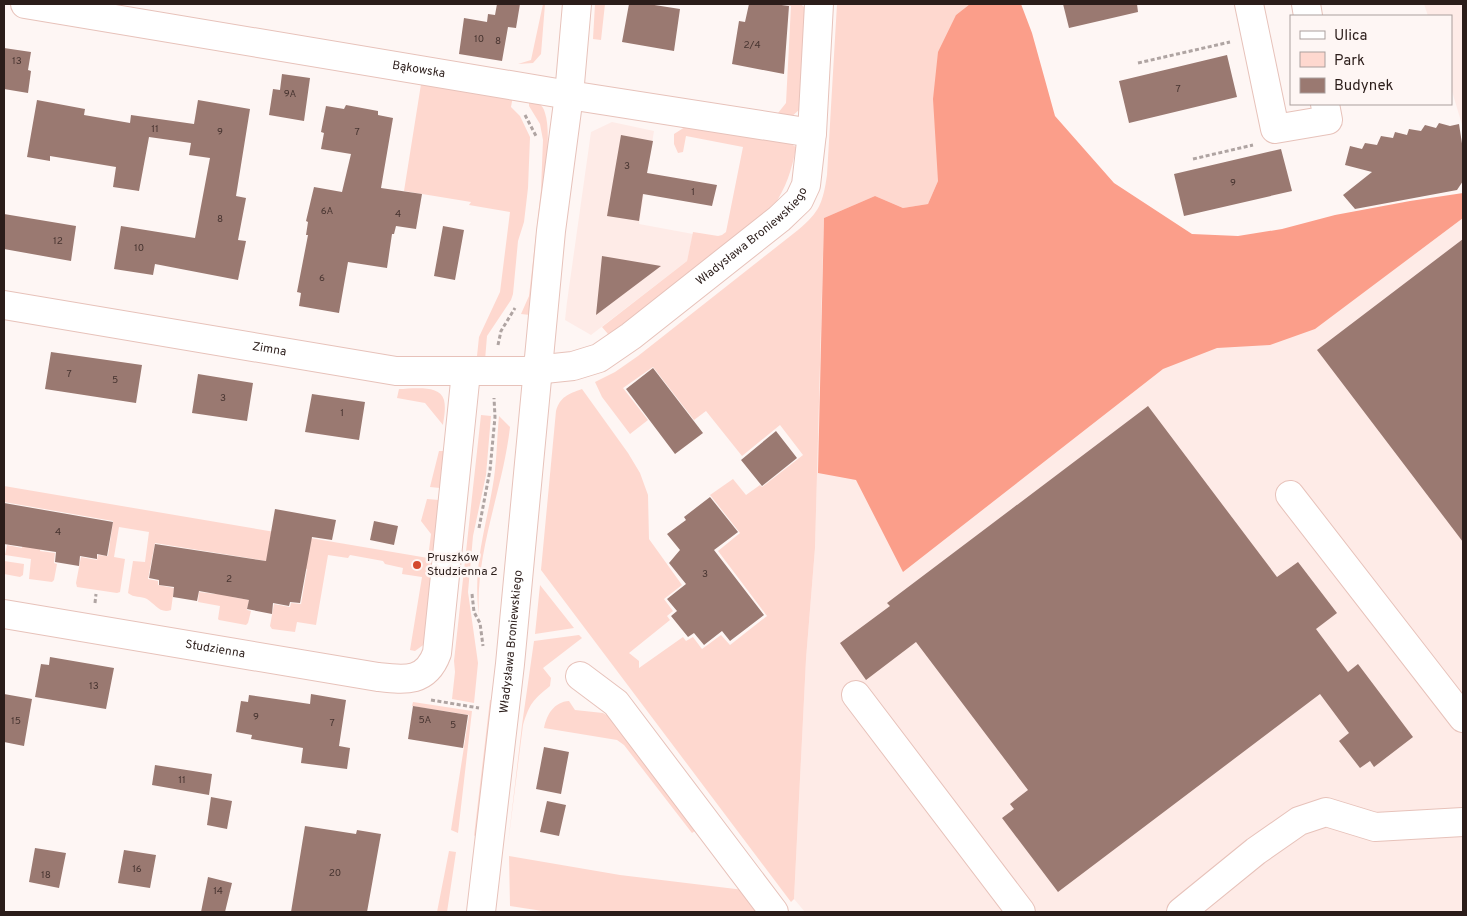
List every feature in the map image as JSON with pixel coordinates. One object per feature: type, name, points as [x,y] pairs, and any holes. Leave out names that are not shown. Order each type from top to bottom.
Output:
[{"type":"street","name":"Bąkowska","points":[[25,4],[569,95],[812,133]]},
{"type":"street","name":"Władysława Broniewskiego","points":[[481,912],[510,664],[551,231],[569,95],[577,4]]},
{"type":"street","name":"Władysława Broniewskiego","points":[[537,371],[585,364],[608,353],[779,219],[799,200],[804,192],[808,176],[819,4]]},
{"type":"street","points":[[1249,4],[1275,128],[1328,120],[1325,105]]},
{"type":"street","name":"Zimna","points":[[4,305],[386,370],[537,371]]},
{"type":"street","name":"Studzienna","points":[[4,614],[391,678],[410,679],[425,672],[431,666],[437,653],[466,372]]},
{"type":"street","points":[[1290,494],[1463,718]]},
{"type":"street","points":[[580,676],[616,703],[774,912]]},
{"type":"street","points":[[856,695],[1021,912]]},
{"type":"street","points":[[1181,912],[1256,852],[1299,821],[1326,812],[1375,828],[1463,822]]},
{"type":"path","points":[[1138,63],[1255,37]]},
{"type":"path","points":[[1193,158],[1255,144]]},
{"type":"path","points":[[497,352],[501,331],[516,306]]},
{"type":"path","points":[[477,536],[490,470],[495,417],[494,406]]},
{"type":"path","points":[[472,590],[474,612],[480,623]]},
{"type":"shaded area","points":[[841,4],[976,4],[1152,264],[1463,196],[1463,912],[805,912],[794,899],[806,659],[815,548],[824,218]]},
{"type":"shaded area","points":[[970,4],[1021,4],[1032,33],[1055,116],[1114,183],[1192,234],[1238,236],[1282,229],[1335,215],[1463,193],[1463,218],[1315,329],[1270,345],[1217,348],[1163,369],[903,572],[856,480],[818,473],[824,218],[875,196],[903,208],[928,204],[938,181],[933,99],[938,52],[956,15]]},
{"type":"shaded area","points":[[1424,4],[1463,4],[1463,128],[1452,91],[1452,15],[1428,15]]},
{"type":"shaded area","points":[[612,122],[654,131],[639,224],[693,234],[687,261],[591,335],[565,320],[591,132]]},
{"type":"green space","points":[[543,4],[545,4],[541,54],[533,63],[518,64],[531,60]]},
{"type":"green space","points":[[595,4],[605,4],[601,40],[593,39]]},
{"type":"green space","points":[[782,4],[801,4],[805,8],[800,109],[790,118],[765,119],[766,112],[778,113],[786,103],[791,6]]},
{"type":"green space","points":[[837,4],[970,4],[956,15],[938,156],[938,181],[928,204],[903,208],[875,196],[824,218],[815,548],[806,659],[794,899],[791,902],[541,570],[556,411],[560,402],[565,397],[582,389],[640,473],[648,495],[649,539],[682,585],[664,599],[673,611],[667,616],[670,620],[629,653],[639,661],[639,668],[683,637],[686,641],[693,637],[702,649],[721,635],[730,645],[767,616],[718,551],[740,533],[710,495],[733,479],[746,495],[760,485],[762,487],[803,455],[780,425],[742,456],[706,411],[694,420],[653,367],[623,388],[648,420],[630,434],[602,397],[595,382],[615,372],[638,356],[798,230],[816,212],[822,200],[827,175]]},
{"type":"green space","points":[[422,78],[513,96],[511,107],[520,116],[530,137],[528,188],[524,222],[518,241],[513,294],[487,336],[485,360],[481,360],[477,356],[479,337],[500,292],[510,212],[469,205],[471,202],[404,191]]},
{"type":"green space","points":[[529,99],[543,107],[548,130],[547,161],[530,315],[521,314],[529,296],[541,190],[543,140],[540,124],[529,106]]},
{"type":"green space","points":[[692,126],[789,143],[796,147],[793,163],[782,193],[773,207],[616,335],[608,334],[602,327],[687,261],[693,232],[718,236],[726,232],[743,147],[686,136],[683,152],[678,153],[674,144],[674,134],[685,127]]},
{"type":"green space","points":[[425,388],[441,395],[445,406],[443,425],[425,403],[397,398],[399,389]]},
{"type":"green space","points":[[481,415],[491,416],[486,475],[473,536],[468,592],[478,663],[474,703],[452,699],[455,672],[454,661]]},
{"type":"green space","points":[[499,416],[510,427],[502,474],[481,567],[479,615],[477,579],[481,545],[494,478]]},
{"type":"green space","points":[[439,451],[444,451],[440,488],[430,487]]},
{"type":"green space","points":[[4,486],[428,558],[431,534],[421,521],[427,499],[439,500],[426,643],[415,651],[410,650],[422,577],[402,574],[403,568],[385,564],[383,561],[350,555],[348,558],[328,555],[316,625],[297,622],[295,632],[272,629],[270,626],[274,604],[290,607],[291,603],[301,604],[307,569],[292,565],[155,543],[148,579],[158,581],[158,585],[174,588],[171,610],[161,610],[147,599],[128,593],[133,561],[145,562],[149,532],[119,527],[114,557],[125,559],[120,592],[77,587],[76,583],[81,557],[97,560],[98,555],[108,556],[113,521],[4,502]]},
{"type":"green space","points":[[23,543],[41,546],[40,551],[55,553],[54,563],[57,564],[52,582],[29,579],[31,559],[5,555],[7,545],[22,548]]},
{"type":"green space","points":[[4,561],[24,564],[23,575],[20,577],[4,574]]},
{"type":"green space","points":[[540,585],[574,628],[535,634]]},
{"type":"green space","points":[[216,590],[233,593],[233,597],[249,600],[247,610],[251,611],[246,625],[219,620],[220,606],[198,602],[199,592],[215,594]]},
{"type":"green space","points":[[579,635],[582,638],[543,668],[551,678],[550,686],[532,703],[525,718],[508,844],[522,725],[534,641]]},
{"type":"green space","points":[[490,700],[494,700],[478,833],[474,836]]},
{"type":"green space","points":[[569,701],[575,710],[603,713],[610,717],[698,829],[692,833],[624,745],[617,740],[544,728],[547,718],[555,706]]},
{"type":"green space","points":[[413,702],[472,711],[458,833],[451,830],[469,715],[412,706]]},
{"type":"green space","points":[[449,851],[456,852],[447,912],[437,912]]},
{"type":"green space","points":[[509,856],[620,875],[744,890],[760,912],[549,912],[510,906]]},
{"type":"building","points":[[497,4],[520,4],[516,28],[508,27],[502,61],[459,54],[464,18],[487,22],[488,14],[495,15]]},
{"type":"building","points":[[629,4],[648,4],[680,9],[674,51],[622,42]]},
{"type":"building","points":[[749,4],[789,6],[784,74],[732,64],[739,21],[745,22]]},
{"type":"building","points":[[1063,4],[1137,4],[1138,12],[1069,28]]},
{"type":"building","points":[[4,48],[31,52],[28,70],[31,71],[28,93],[4,89]]},
{"type":"building","points":[[1227,55],[1237,97],[1129,123],[1119,81]]},
{"type":"building","points":[[282,74],[310,78],[304,121],[269,115],[273,89],[280,90]]},
{"type":"building","points":[[37,100],[85,109],[84,115],[130,123],[131,115],[194,124],[198,100],[250,109],[236,196],[246,198],[238,240],[246,241],[238,280],[155,264],[153,275],[114,269],[121,226],[195,238],[210,158],[189,155],[191,143],[149,137],[139,191],[113,187],[116,167],[50,156],[50,161],[27,157]]},
{"type":"building","points":[[346,105],[378,111],[378,115],[393,118],[381,188],[422,194],[416,229],[396,226],[394,234],[392,234],[387,268],[348,262],[339,313],[299,306],[301,293],[297,292],[308,235],[306,235],[308,222],[306,221],[314,187],[342,192],[351,154],[321,149],[324,133],[321,132],[326,106],[344,109]]},
{"type":"building","points":[[1439,123],[1450,126],[1459,124],[1463,150],[1463,181],[1457,190],[1355,209],[1343,195],[1372,172],[1345,165],[1350,146],[1362,149],[1365,143],[1377,145],[1381,136],[1393,138],[1395,132],[1407,135],[1409,129],[1421,131],[1425,125],[1436,128]]},
{"type":"building","points":[[621,135],[653,141],[647,173],[717,185],[712,206],[643,194],[639,221],[607,216]]},
{"type":"building","points":[[1281,149],[1292,191],[1184,216],[1174,174]]},
{"type":"building","points":[[4,214],[76,226],[71,261],[4,249]]},
{"type":"building","points":[[443,226],[464,230],[455,280],[434,276]]},
{"type":"building","points":[[1463,239],[1463,542],[1317,350]]},
{"type":"building","points":[[602,256],[661,266],[596,315]]},
{"type":"building","points":[[51,352],[142,365],[136,403],[45,389]]},
{"type":"building","points":[[653,368],[703,433],[675,454],[626,389]]},
{"type":"building","points":[[198,374],[253,383],[247,421],[192,413]]},
{"type":"building","points":[[312,394],[365,402],[359,440],[305,432]]},
{"type":"building","points":[[1148,406],[1277,577],[1298,562],[1337,613],[1316,629],[1348,672],[1358,664],[1413,737],[1374,767],[1370,761],[1360,768],[1339,741],[1349,733],[1320,694],[1058,892],[1002,818],[1014,809],[1010,804],[1028,790],[916,642],[866,680],[840,643],[890,606],[887,603]]},
{"type":"building","points":[[776,431],[797,458],[762,486],[741,460]]},
{"type":"building","points":[[710,497],[738,532],[714,550],[764,615],[730,641],[722,631],[704,645],[694,633],[688,637],[671,616],[677,611],[667,599],[686,584],[669,563],[680,550],[667,534],[686,520],[684,517]]},
{"type":"building","points":[[4,503],[113,522],[107,556],[97,554],[97,559],[80,556],[79,566],[55,562],[56,552],[4,544]]},
{"type":"building","points":[[275,509],[336,520],[332,540],[312,537],[300,603],[290,602],[289,606],[273,603],[272,614],[247,609],[249,600],[199,591],[197,601],[173,597],[174,587],[159,585],[159,580],[149,578],[155,544],[266,561]]},
{"type":"building","points":[[374,521],[398,526],[394,545],[370,540]]},
{"type":"building","points":[[50,657],[114,668],[106,709],[35,697],[41,664],[49,665]]},
{"type":"building","points":[[4,694],[32,699],[24,746],[4,742]]},
{"type":"building","points":[[311,694],[346,700],[339,746],[350,748],[347,769],[301,763],[303,748],[251,739],[252,735],[236,732],[241,701],[248,702],[249,695],[310,704]]},
{"type":"building","points":[[413,706],[468,715],[463,748],[408,739]]},
{"type":"building","points":[[544,747],[569,752],[561,794],[536,789]]},
{"type":"building","points":[[155,765],[212,774],[209,795],[152,785]]},
{"type":"building","points":[[211,797],[232,801],[227,829],[207,825]]},
{"type":"building","points":[[547,801],[566,805],[559,836],[540,832]]},
{"type":"building","points":[[305,826],[356,834],[357,830],[381,834],[367,912],[291,912]]},
{"type":"building","points":[[35,848],[66,853],[59,888],[29,882]]},
{"type":"building","points":[[124,850],[156,855],[150,888],[118,883]]},
{"type":"building","points":[[208,877],[232,883],[225,912],[201,912]]},
{"type":"place","name":"Pruszków Studzienna 2","points":[[417,565]]}]
